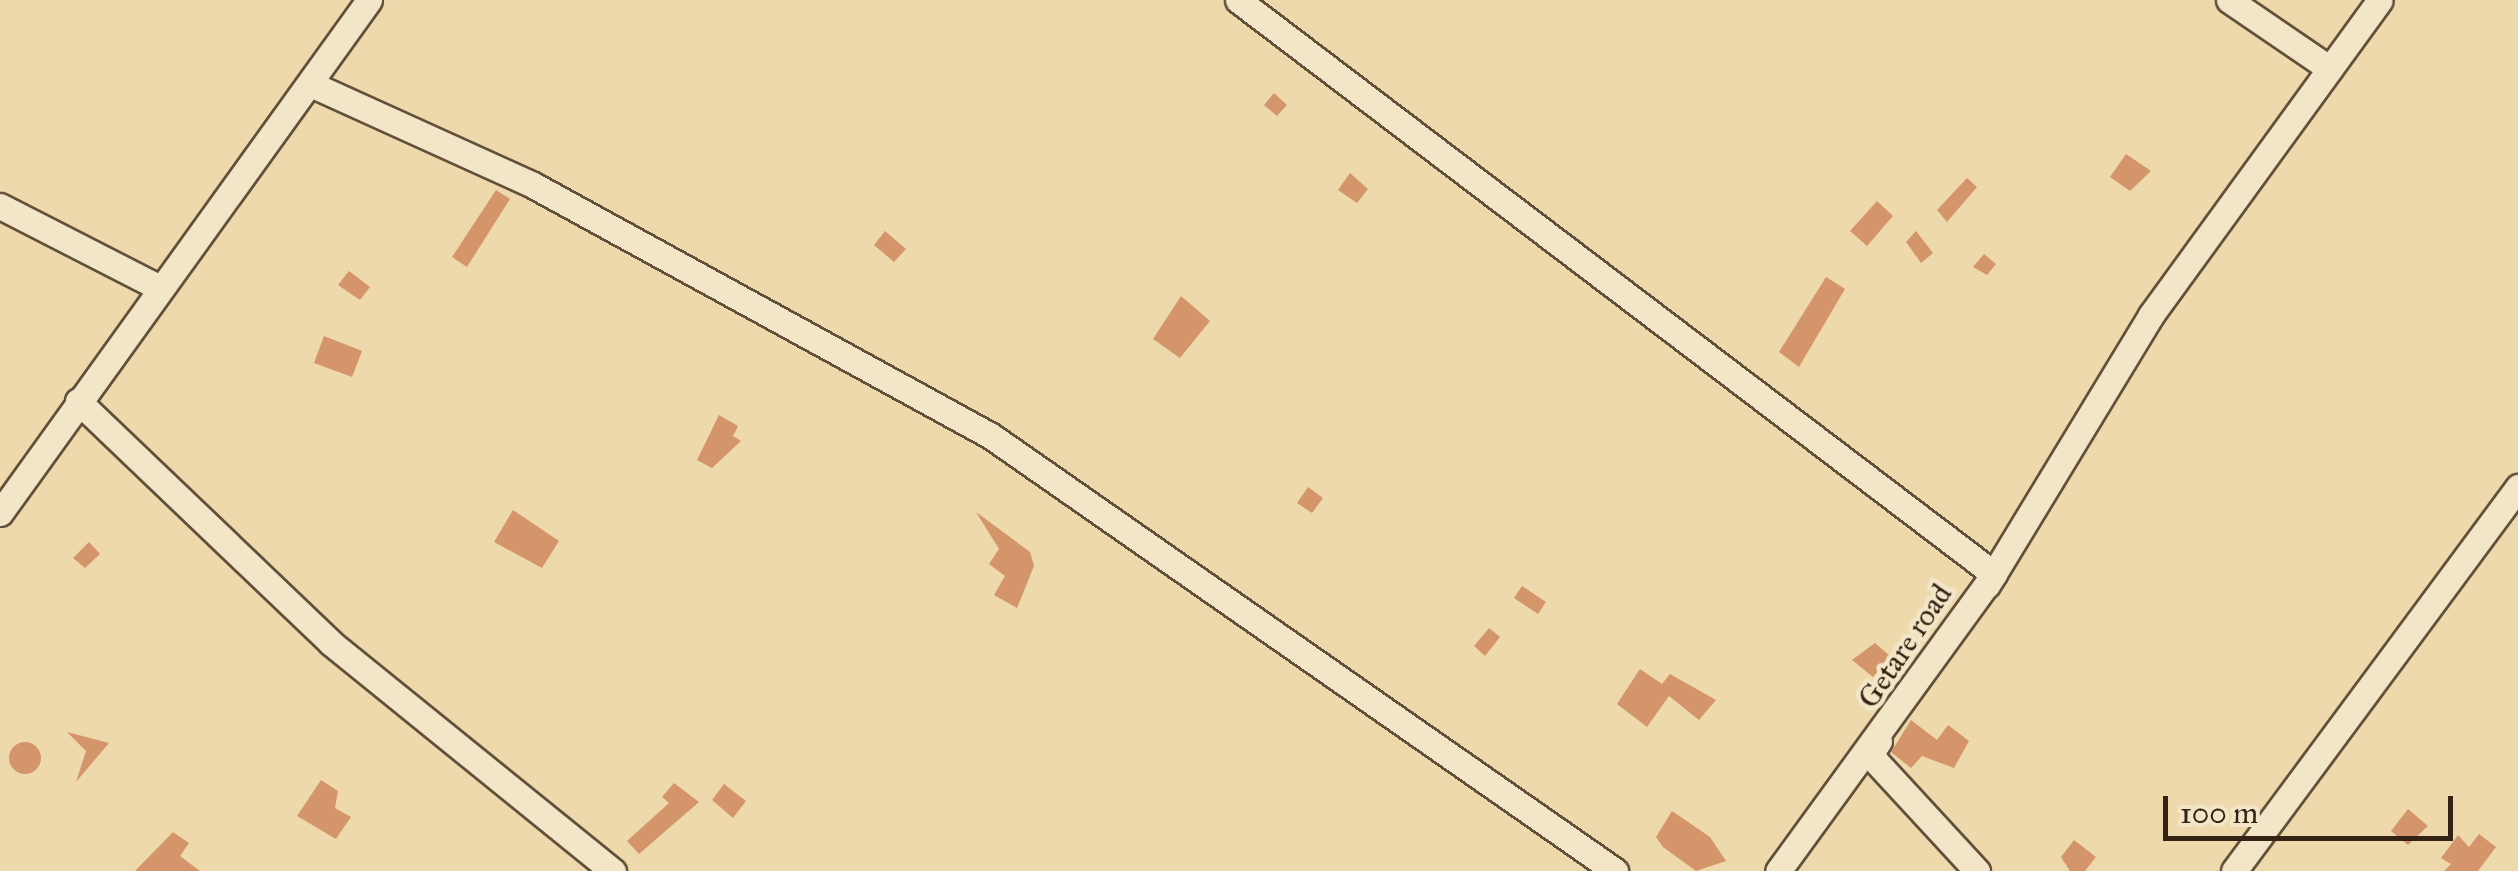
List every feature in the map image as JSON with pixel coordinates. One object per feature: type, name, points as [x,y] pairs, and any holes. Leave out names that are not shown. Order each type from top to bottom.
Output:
[{"type":"street","points":[[0,513],[158,287],[315,86],[370,0]]},
{"type":"street","points":[[1238,0],[1994,574]]},
{"type":"street","points":[[2229,0],[2330,69]]},
{"type":"street","points":[[1778,871],[1870,755],[1994,574],[2151,315],[2380,0]]},
{"type":"street","points":[[315,86],[550,193],[990,436],[1615,871]]},
{"type":"street","points":[[0,206],[158,287]]},
{"type":"street","points":[[78,401],[331,642],[613,871]]},
{"type":"street","points":[[2235,871],[2518,487]]},
{"type":"street","points":[[1870,755],[1979,871]]},
{"type":"building","points":[[1274,93],[1287,105],[1277,116],[1264,105]]},
{"type":"building","points":[[2126,154],[2151,171],[2130,191],[2110,177]]},
{"type":"building","points":[[1350,173],[1368,189],[1357,203],[1338,190]]},
{"type":"building","points":[[1967,178],[1977,187],[1947,222],[1937,210]]},
{"type":"building","points":[[496,190],[510,199],[467,267],[452,257]]},
{"type":"building","points":[[1877,201],[1893,216],[1867,246],[1850,231]]},
{"type":"building","points":[[885,231],[906,249],[894,262],[874,245]]},
{"type":"building","points":[[1916,231],[1933,253],[1921,263],[1906,242]]},
{"type":"building","points":[[1984,254],[1996,264],[1987,275],[1973,267]]},
{"type":"building","points":[[349,271],[370,287],[360,300],[338,285]]},
{"type":"building","points":[[1826,277],[1845,289],[1799,367],[1779,352]]},
{"type":"building","points":[[1181,296],[1210,321],[1180,358],[1153,339]]},
{"type":"building","points":[[324,336],[362,351],[352,377],[314,363]]},
{"type":"building","points":[[719,415],[738,426],[733,436],[741,441],[712,468],[697,460]]},
{"type":"building","points":[[1308,487],[1323,498],[1312,513],[1297,503]]},
{"type":"building","points":[[513,510],[559,541],[542,568],[494,542]]},
{"type":"building","points":[[976,512],[1030,552],[1034,566],[1017,608],[994,595],[1005,576],[989,564],[999,549]]},
{"type":"building","points":[[89,542],[100,554],[85,568],[73,558]]},
{"type":"building","points":[[1522,586],[1546,602],[1538,614],[1514,598]]},
{"type":"building","points":[[1489,628],[1500,637],[1485,656],[1474,646]]},
{"type":"building","points":[[1875,643],[1890,656],[1873,677],[1852,660]]},
{"type":"building","points":[[1640,669],[1662,684],[1670,674],[1716,700],[1699,720],[1669,696],[1647,727],[1617,704]]},
{"type":"building","points":[[1911,720],[1937,740],[1948,725],[1969,741],[1954,768],[1922,756],[1911,768],[1891,752]]},
{"type":"building","points":[[67,732],[109,743],[76,782],[86,751]]},
{"type":"building","points":[[25,742],[36,747],[41,758],[36,769],[25,774],[14,769],[9,758],[14,747]]},
{"type":"building","points":[[321,780],[338,791],[335,808],[351,817],[336,839],[297,816]]},
{"type":"building","points":[[674,783],[699,802],[639,854],[627,841],[669,803],[662,797]]},
{"type":"building","points":[[724,784],[746,801],[733,818],[712,800]]},
{"type":"building","points":[[2408,809],[2428,826],[2408,845],[2391,831]]},
{"type":"building","points":[[1672,811],[1710,837],[1726,861],[1696,871],[1663,847],[1656,837]]},
{"type":"building","points":[[173,832],[189,843],[180,856],[200,871],[135,871]]},
{"type":"building","points":[[2479,834],[2496,847],[2478,871],[2444,871],[2451,864],[2441,858],[2458,835],[2469,847]]},
{"type":"building","points":[[2074,840],[2096,857],[2085,871],[2070,871],[2061,857]]}]
